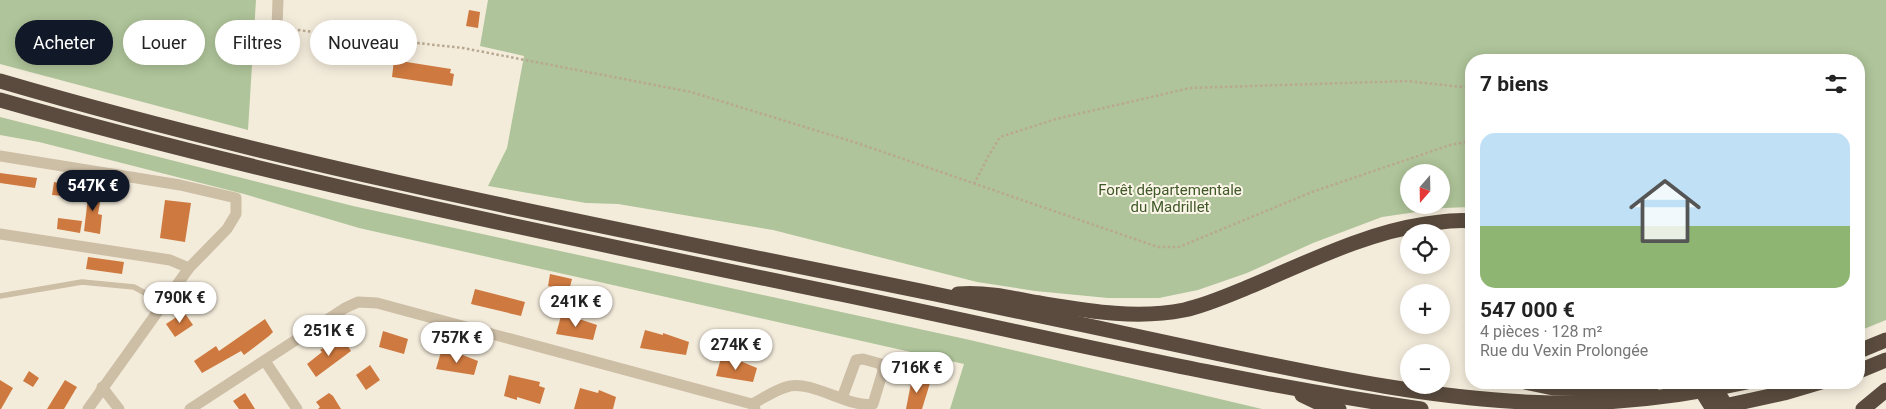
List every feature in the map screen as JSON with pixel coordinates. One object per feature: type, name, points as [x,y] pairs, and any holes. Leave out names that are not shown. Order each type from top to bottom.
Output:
[{"type":"highway","points":[[0,81],[92,108],[349,171],[523,211],[1316,374],[1456,395],[1554,403],[1602,402],[1683,389]]},
{"type":"highway","points":[[0,100],[196,153],[512,226],[1287,387],[1421,409]]},
{"type":"highway","points":[[941,296],[979,292],[1072,309],[1111,313],[1153,314],[1184,310],[1215,301],[1362,240],[1403,227],[1459,219],[1465,220]]},
{"type":"highway","points":[[1865,349],[1886,340]]},
{"type":"highway","points":[[1865,369],[1886,360]]},
{"type":"highway","points":[[1287,387],[1323,405],[1339,409]]},
{"type":"highway","points":[[1697,389],[1713,409]]},
{"type":"highway","points":[[1715,389],[1728,409]]},
{"type":"highway","points":[[1708,409],[1784,394],[1799,389]]},
{"type":"highway","points":[[1863,409],[1886,390]]},
{"type":"street","points":[[277,20],[278,0]]},
{"type":"street","points":[[0,156],[180,185],[236,198],[236,214],[227,229],[190,268],[102,387],[88,409]]},
{"type":"street","points":[[0,234],[170,260],[190,268]]},
{"type":"street","points":[[190,409],[345,308],[358,302],[377,303],[753,407],[788,386],[798,385],[842,398]]},
{"type":"street","points":[[265,361],[297,409]]},
{"type":"street","points":[[102,387],[119,409]]},
{"type":"lane","points":[[0,296],[82,282],[134,287],[163,303]]},
{"type":"path","points":[[300,30],[463,48],[691,92],[857,143],[1158,247],[1180,247],[1312,192],[1450,145],[1465,142]]},
{"type":"path","points":[[974,184],[1000,137],[1056,118],[1190,88],[1407,81],[1465,87]]},
{"type":"green space","points":[[0,0],[256,0],[255,20],[215,20],[215,65],[252,65],[248,130],[0,64]]},
{"type":"green space","name":"Forêt départementale du Madrillet","points":[[488,0],[1886,0],[1886,320],[1865,329],[1865,54],[1465,54],[1465,207],[1450,208],[1450,164],[1400,164],[1400,214],[1403,214],[1382,217],[1313,243],[1247,273],[1198,290],[1159,298],[1108,298],[1035,291],[977,282],[773,230],[618,204],[586,203],[488,186],[507,148],[524,56],[480,46]]},
{"type":"green space","points":[[0,117],[353,206],[970,340],[1262,409],[950,409],[964,364],[359,228],[244,194],[39,142],[0,135]]},
{"type":"building","points":[[469,10],[480,12],[478,28],[466,26]]},
{"type":"building","points":[[417,64],[451,69],[450,73],[454,74],[452,86],[392,77],[393,65]]},
{"type":"building","points":[[0,173],[37,178],[35,188],[0,183]]},
{"type":"building","points":[[54,182],[64,184],[63,196],[52,195]]},
{"type":"building","points":[[89,189],[102,191],[98,214],[102,215],[100,234],[84,231]]},
{"type":"building","points":[[165,200],[191,203],[185,242],[160,238]]},
{"type":"building","points":[[58,218],[82,221],[80,233],[57,229]]},
{"type":"building","points":[[88,257],[124,262],[122,274],[86,269]]},
{"type":"building","points":[[550,274],[572,279],[569,291],[548,286]]},
{"type":"building","points":[[475,289],[525,302],[521,316],[471,304]]},
{"type":"building","points":[[184,312],[193,325],[175,337],[166,324]]},
{"type":"building","points":[[561,316],[573,319],[573,317],[597,325],[593,340],[556,334]]},
{"type":"building","points":[[265,319],[273,332],[269,336],[244,355],[241,351],[202,373],[194,361],[216,346],[219,351]]},
{"type":"building","points":[[645,330],[663,335],[663,333],[689,342],[686,355],[640,348]]},
{"type":"building","points":[[383,331],[408,339],[404,354],[379,347]]},
{"type":"building","points":[[342,337],[351,351],[316,377],[307,364],[322,352],[320,350]]},
{"type":"building","points":[[441,352],[460,357],[460,354],[478,361],[474,375],[436,369]]},
{"type":"building","points":[[721,358],[739,363],[740,361],[757,368],[753,382],[716,376]]},
{"type":"building","points":[[370,365],[380,380],[366,390],[356,375]]},
{"type":"building","points":[[29,371],[39,378],[33,387],[23,381]]},
{"type":"building","points":[[509,375],[540,382],[539,386],[545,388],[540,404],[517,397],[517,400],[504,396]]},
{"type":"building","points":[[912,378],[930,383],[922,409],[906,409]]},
{"type":"building","points":[[0,380],[13,388],[1,409],[0,409]]},
{"type":"building","points":[[65,380],[77,387],[64,409],[47,409]]},
{"type":"building","points":[[580,388],[598,393],[599,390],[616,397],[613,409],[574,409]]},
{"type":"building","points":[[245,393],[255,409],[239,409],[233,401]]},
{"type":"building","points":[[329,393],[341,409],[318,409],[320,407],[316,402]]}]
